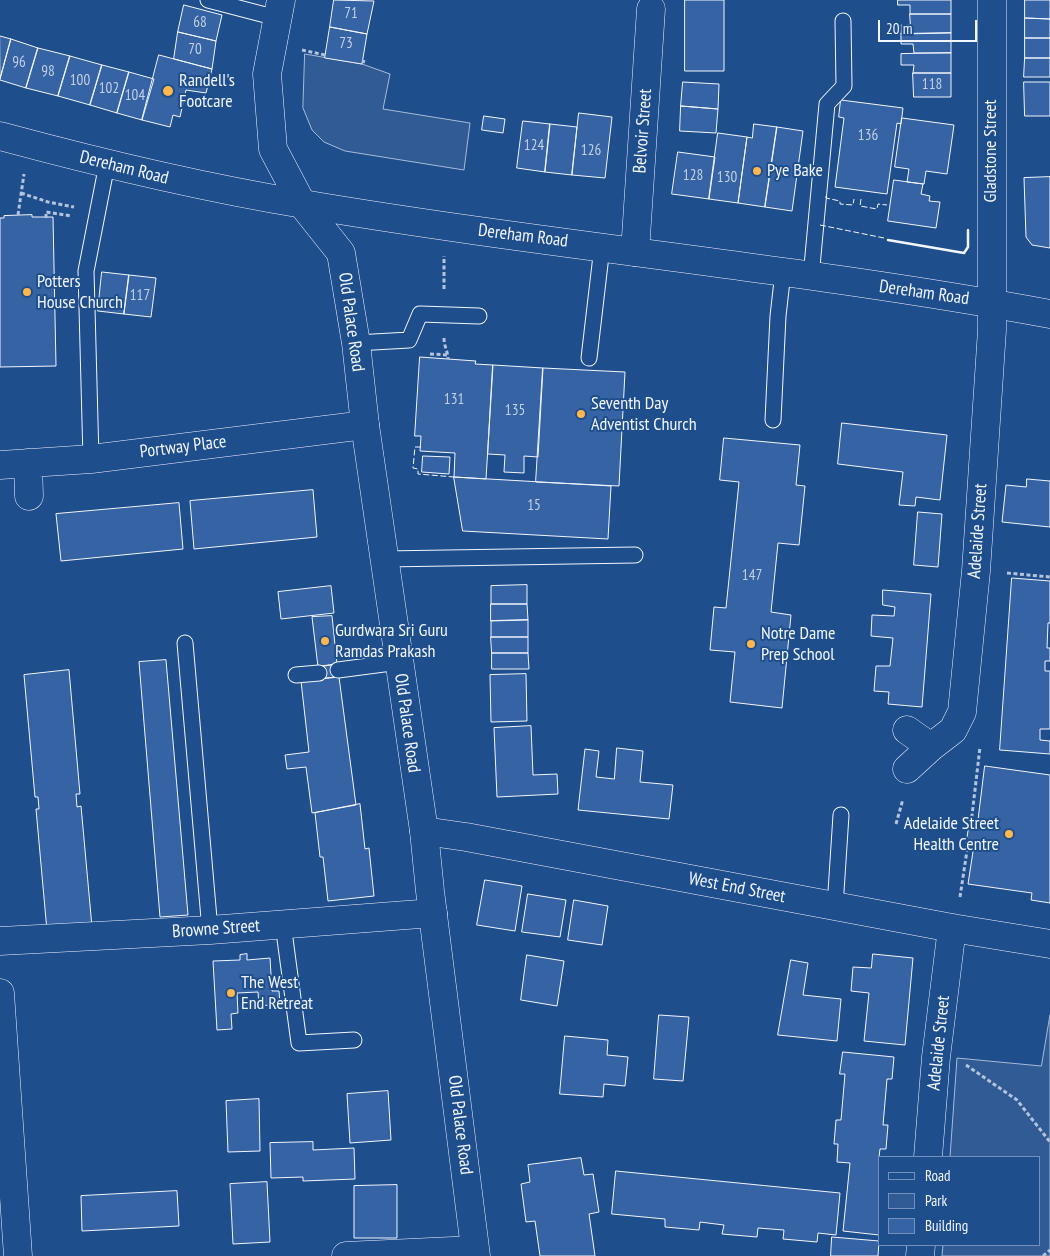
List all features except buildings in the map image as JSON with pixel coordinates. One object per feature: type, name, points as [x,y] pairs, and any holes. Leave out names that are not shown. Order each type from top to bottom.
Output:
[{"type":"street","name":"Gladstone Street","points":[[991,302],[992,0]]},
{"type":"street","name":"Old Palace Road","points":[[279,9],[267,74],[274,149],[302,204],[341,253],[356,343],[365,425],[424,831],[475,1253]]},
{"type":"street","name":"Belvoir Street","points":[[635,252],[651,9]]},
{"type":"street","name":"Dereham Road","points":[[0,136],[177,181],[302,204],[436,225],[991,302],[1050,314]]},
{"type":"street","name":"Adelaide Street","points":[[907,769],[953,730],[962,712],[976,571],[992,330],[991,302]]},
{"type":"street","name":"Portway Place","points":[[0,464],[91,459],[365,425]]},
{"type":"street","points":[[28,462],[29,496]]},
{"type":"street","points":[[907,730],[931,747]]},
{"type":"street","name":"West End Street","points":[[424,831],[466,837],[835,907],[1050,944]]},
{"type":"street","name":"Browne Street","points":[[0,941],[210,930],[433,913]]},
{"type":"street","name":"Adelaide Street","points":[[928,1156],[936,1057],[952,928]]},
{"type":"street","points":[[0,993],[18,1256]]},
{"type":"street","points":[[346,1256],[475,1253]]},
{"type":"lane","points":[[208,0],[279,9]]},
{"type":"lane","points":[[811,276],[827,104],[844,86],[843,21]]},
{"type":"lane","points":[[91,459],[86,271],[107,164]]},
{"type":"lane","points":[[589,358],[602,247]]},
{"type":"lane","points":[[773,420],[778,316],[783,272]]},
{"type":"lane","points":[[356,343],[409,340],[420,314],[479,316]]},
{"type":"lane","points":[[384,559],[635,555]]},
{"type":"lane","points":[[184,643],[210,930]]},
{"type":"lane","points":[[338,670],[399,662]]},
{"type":"lane","points":[[296,676],[319,673]]},
{"type":"lane","points":[[835,907],[842,815]]},
{"type":"lane","points":[[283,924],[299,1043],[354,1040]]},
{"type":"path","points":[[18,215],[29,144]]},
{"type":"path","points":[[21,193],[48,202],[80,208]]},
{"type":"path","points":[[46,218],[46,212],[76,217]]},
{"type":"path","points":[[976,571],[1050,577]]},
{"type":"path","points":[[971,824],[978,764]]},
{"type":"path","points":[[896,824],[903,798]]},
{"type":"path","points":[[952,928],[959,907],[968,844]]},
{"type":"path","points":[[936,1057],[965,1064],[1017,1100],[1050,1142]]},
{"type":"path","points":[[1042,1256],[1050,1250]]},
{"type":"green space","points":[[305,54],[362,64],[390,74],[383,109],[470,123],[464,170],[345,151],[324,142],[312,130],[303,108]]},
{"type":"green space","points":[[1050,1015],[1050,1256],[942,1256],[943,1246],[1040,1246],[1040,1156],[950,1156],[957,1058],[1041,1066]]},
{"type":"fence","points":[[826,196],[826,198],[840,201],[840,204],[853,205],[854,199]]},
{"type":"fence","points":[[861,199],[860,206],[877,209],[878,204],[887,205]]},
{"type":"fence","points":[[820,225],[884,238]]},
{"type":"fence","points":[[421,447],[415,447],[413,468],[418,469],[418,474],[454,477]]},
{"type":"wall","points":[[888,240],[964,253],[968,247],[968,230]]},
{"type":"place","name":"Randell's Footcare","points":[[168,91]]},
{"type":"place","name":"Pye Bake","points":[[757,171]]},
{"type":"place","name":"Potters House Church","points":[[27,292]]},
{"type":"place","name":"Seventh Day Adventist Church","points":[[581,414]]},
{"type":"place","name":"Gurdwara Sri Guru Ramdas Prakash","points":[[325,641]]},
{"type":"place","name":"Notre Dame Prep School","points":[[751,644]]},
{"type":"place","name":"Adelaide Street Health Centre","points":[[1009,834]]},
{"type":"place","name":"The West End Retreat","points":[[231,993]]}]
